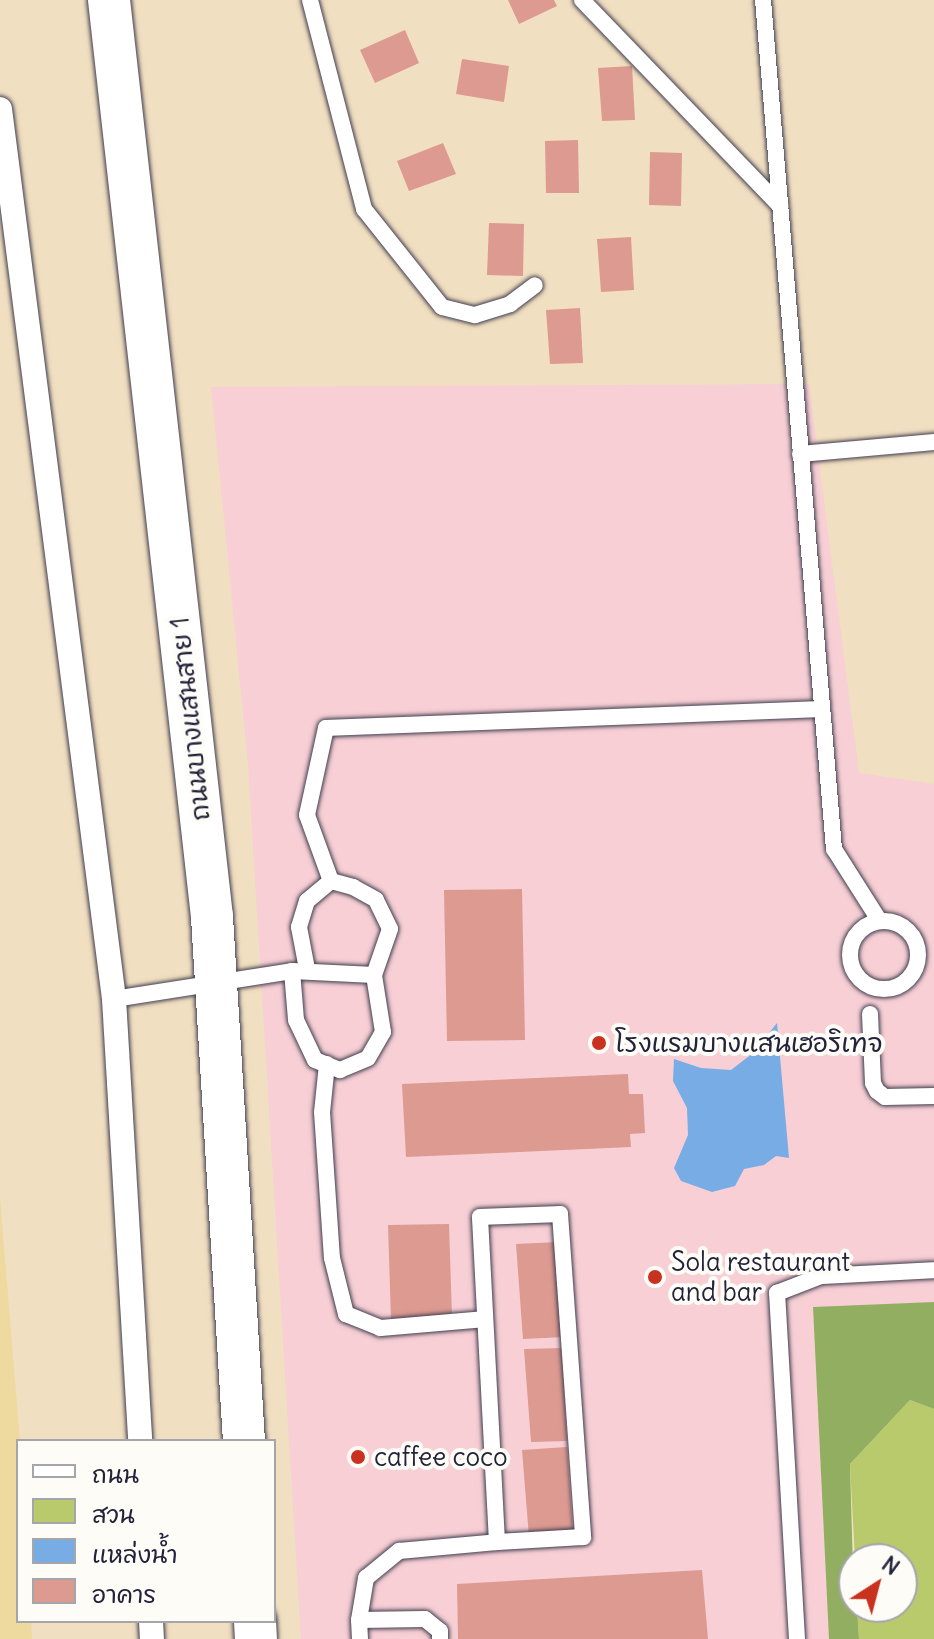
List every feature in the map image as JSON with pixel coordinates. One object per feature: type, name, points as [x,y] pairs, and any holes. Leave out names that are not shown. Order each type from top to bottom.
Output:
[{"type":"street","name":"ถนนบางแสนสาย 1","points":[[109,0],[212,917],[244,1439]]},
{"type":"street","points":[[0,109],[114,999],[140,1439]]},
{"type":"lane","points":[[310,0],[364,209],[442,307],[475,315],[510,304],[535,285]]},
{"type":"lane","points":[[582,0],[780,206]]},
{"type":"lane","points":[[763,0],[834,849],[879,920],[902,926],[926,952],[911,976],[893,988],[871,987],[861,981],[850,962],[852,940],[859,931],[879,920]]},
{"type":"lane","points":[[800,454],[934,442]]},
{"type":"lane","points":[[331,881],[307,815],[326,728],[821,709]]},
{"type":"lane","points":[[331,881],[353,887],[376,900],[390,929],[374,975],[383,1032],[368,1058],[340,1070],[315,1060],[296,1020],[299,927],[307,901],[331,881]]},
{"type":"lane","points":[[114,999],[299,970],[374,975]]},
{"type":"lane","points":[[870,1014],[873,1083],[877,1091],[885,1097],[934,1096]]},
{"type":"lane","points":[[327,1064],[322,1112],[332,1258],[346,1314],[380,1328],[484,1319]]},
{"type":"lane","points":[[360,1639],[359,1620],[366,1578],[399,1551],[583,1537],[560,1214],[480,1217],[497,1542]]},
{"type":"lane","points":[[797,1639],[777,1293],[821,1276],[934,1270]]},
{"type":"lane","points":[[359,1620],[425,1619],[440,1631],[440,1639]]},
{"type":"shaded area","name":"โรงแรมบางแสนเฮอริเทจ","points":[[809,384],[859,773],[934,784],[934,1302],[813,1308],[829,1639],[301,1639],[248,764],[211,387]]},
{"type":"green space","points":[[934,1302],[934,1409],[910,1400],[850,1464],[852,1543],[838,1543],[838,1623],[858,1623],[859,1639],[829,1639],[813,1307]]},
{"type":"green space","points":[[910,1400],[934,1409],[934,1639],[859,1639],[858,1623],[918,1623],[918,1543],[854,1543],[850,1464]]},
{"type":"sand","points":[[0,1198],[20,1439],[16,1439],[16,1623],[31,1623],[32,1639],[0,1639]]},
{"type":"water","points":[[777,1023],[789,1158],[776,1156],[764,1165],[744,1169],[735,1186],[712,1192],[681,1181],[674,1168],[688,1135],[687,1108],[673,1081],[674,1059],[701,1068],[731,1070],[753,1053]]},
{"type":"building","points":[[508,0],[554,0],[557,6],[519,24]]},
{"type":"building","points":[[405,30],[419,63],[375,83],[360,50]]},
{"type":"building","points":[[462,59],[509,66],[504,102],[456,94]]},
{"type":"building","points":[[632,66],[635,120],[602,121],[598,68]]},
{"type":"building","points":[[578,140],[579,193],[546,193],[545,141]]},
{"type":"building","points":[[443,143],[456,174],[409,191],[397,161]]},
{"type":"building","points":[[650,152],[682,153],[681,206],[649,205]]},
{"type":"building","points":[[489,223],[524,224],[523,276],[487,275]]},
{"type":"building","points":[[631,237],[634,290],[601,292],[597,239]]},
{"type":"building","points":[[580,308],[583,363],[550,364],[546,310]]},
{"type":"building","points":[[522,889],[525,1040],[447,1041],[444,890]]},
{"type":"building","points":[[628,1074],[629,1094],[643,1094],[645,1133],[630,1134],[631,1147],[406,1157],[402,1084]]},
{"type":"building","points":[[449,1224],[452,1317],[391,1319],[388,1225]]},
{"type":"building","points":[[559,1242],[565,1337],[523,1339],[516,1244]]},
{"type":"building","points":[[562,1348],[567,1441],[531,1442],[524,1349]]},
{"type":"building","points":[[567,1447],[573,1534],[529,1537],[522,1450]]},
{"type":"building","points":[[702,1570],[708,1639],[458,1639],[457,1584]]},
{"type":"place","name":"โรงแรมบางแสนเฮอริเทจ","points":[[599,1043]]},
{"type":"place","name":"Sola restaurant and bar","points":[[655,1277]]},
{"type":"place","name":"caffee coco","points":[[358,1457]]}]
